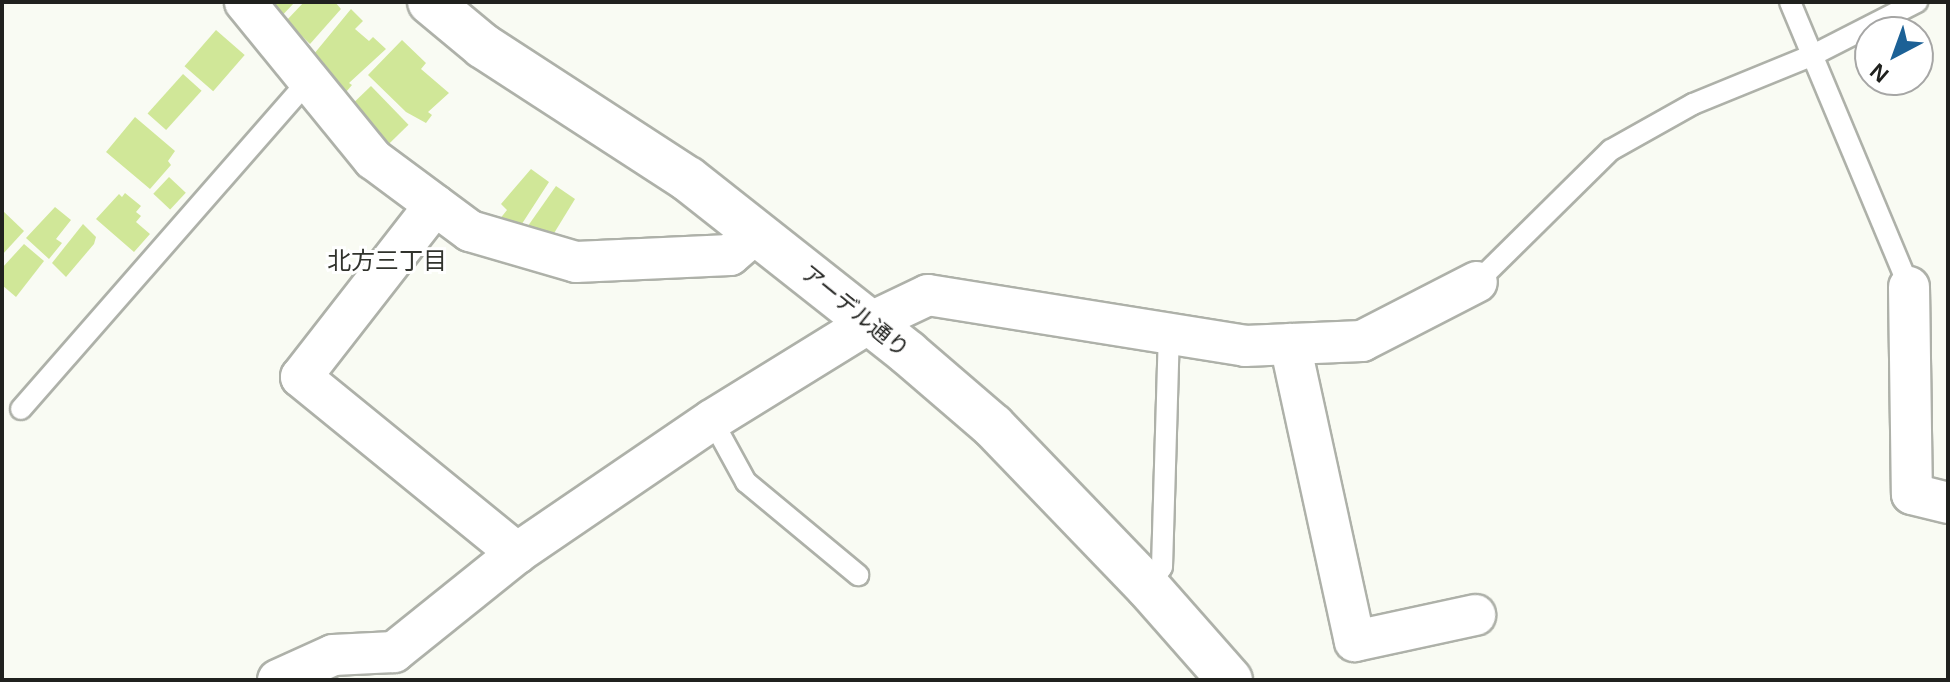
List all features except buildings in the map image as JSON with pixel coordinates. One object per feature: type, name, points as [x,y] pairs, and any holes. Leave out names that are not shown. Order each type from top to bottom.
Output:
[{"type":"street","points":[[245,2],[373,159],[470,231],[576,262],[730,255],[756,232]]},
{"type":"street","name":"アーデル通り","points":[[430,2],[483,46],[688,179],[993,426],[1148,587],[1230,680]]},
{"type":"street","points":[[435,205],[301,377],[517,553]]},
{"type":"street","points":[[278,680],[333,655],[394,652],[517,553],[712,420],[869,323],[928,295],[1245,346],[1362,341],[1477,282]]},
{"type":"street","points":[[1909,287],[1912,494],[1948,503]]},
{"type":"street","points":[[1290,344],[1355,641],[1475,615]]},
{"type":"lane","points":[[1790,2],[1909,287]]},
{"type":"lane","points":[[1477,282],[1611,150],[1693,104],[1813,55],[1917,2]]},
{"type":"lane","points":[[21,409],[308,81]]},
{"type":"lane","points":[[1148,587],[1162,567],[1169,335]]},
{"type":"lane","points":[[712,420],[746,482],[858,575]]},
{"type":"district","name":"北方三丁目","points":[[387,261]]}]
